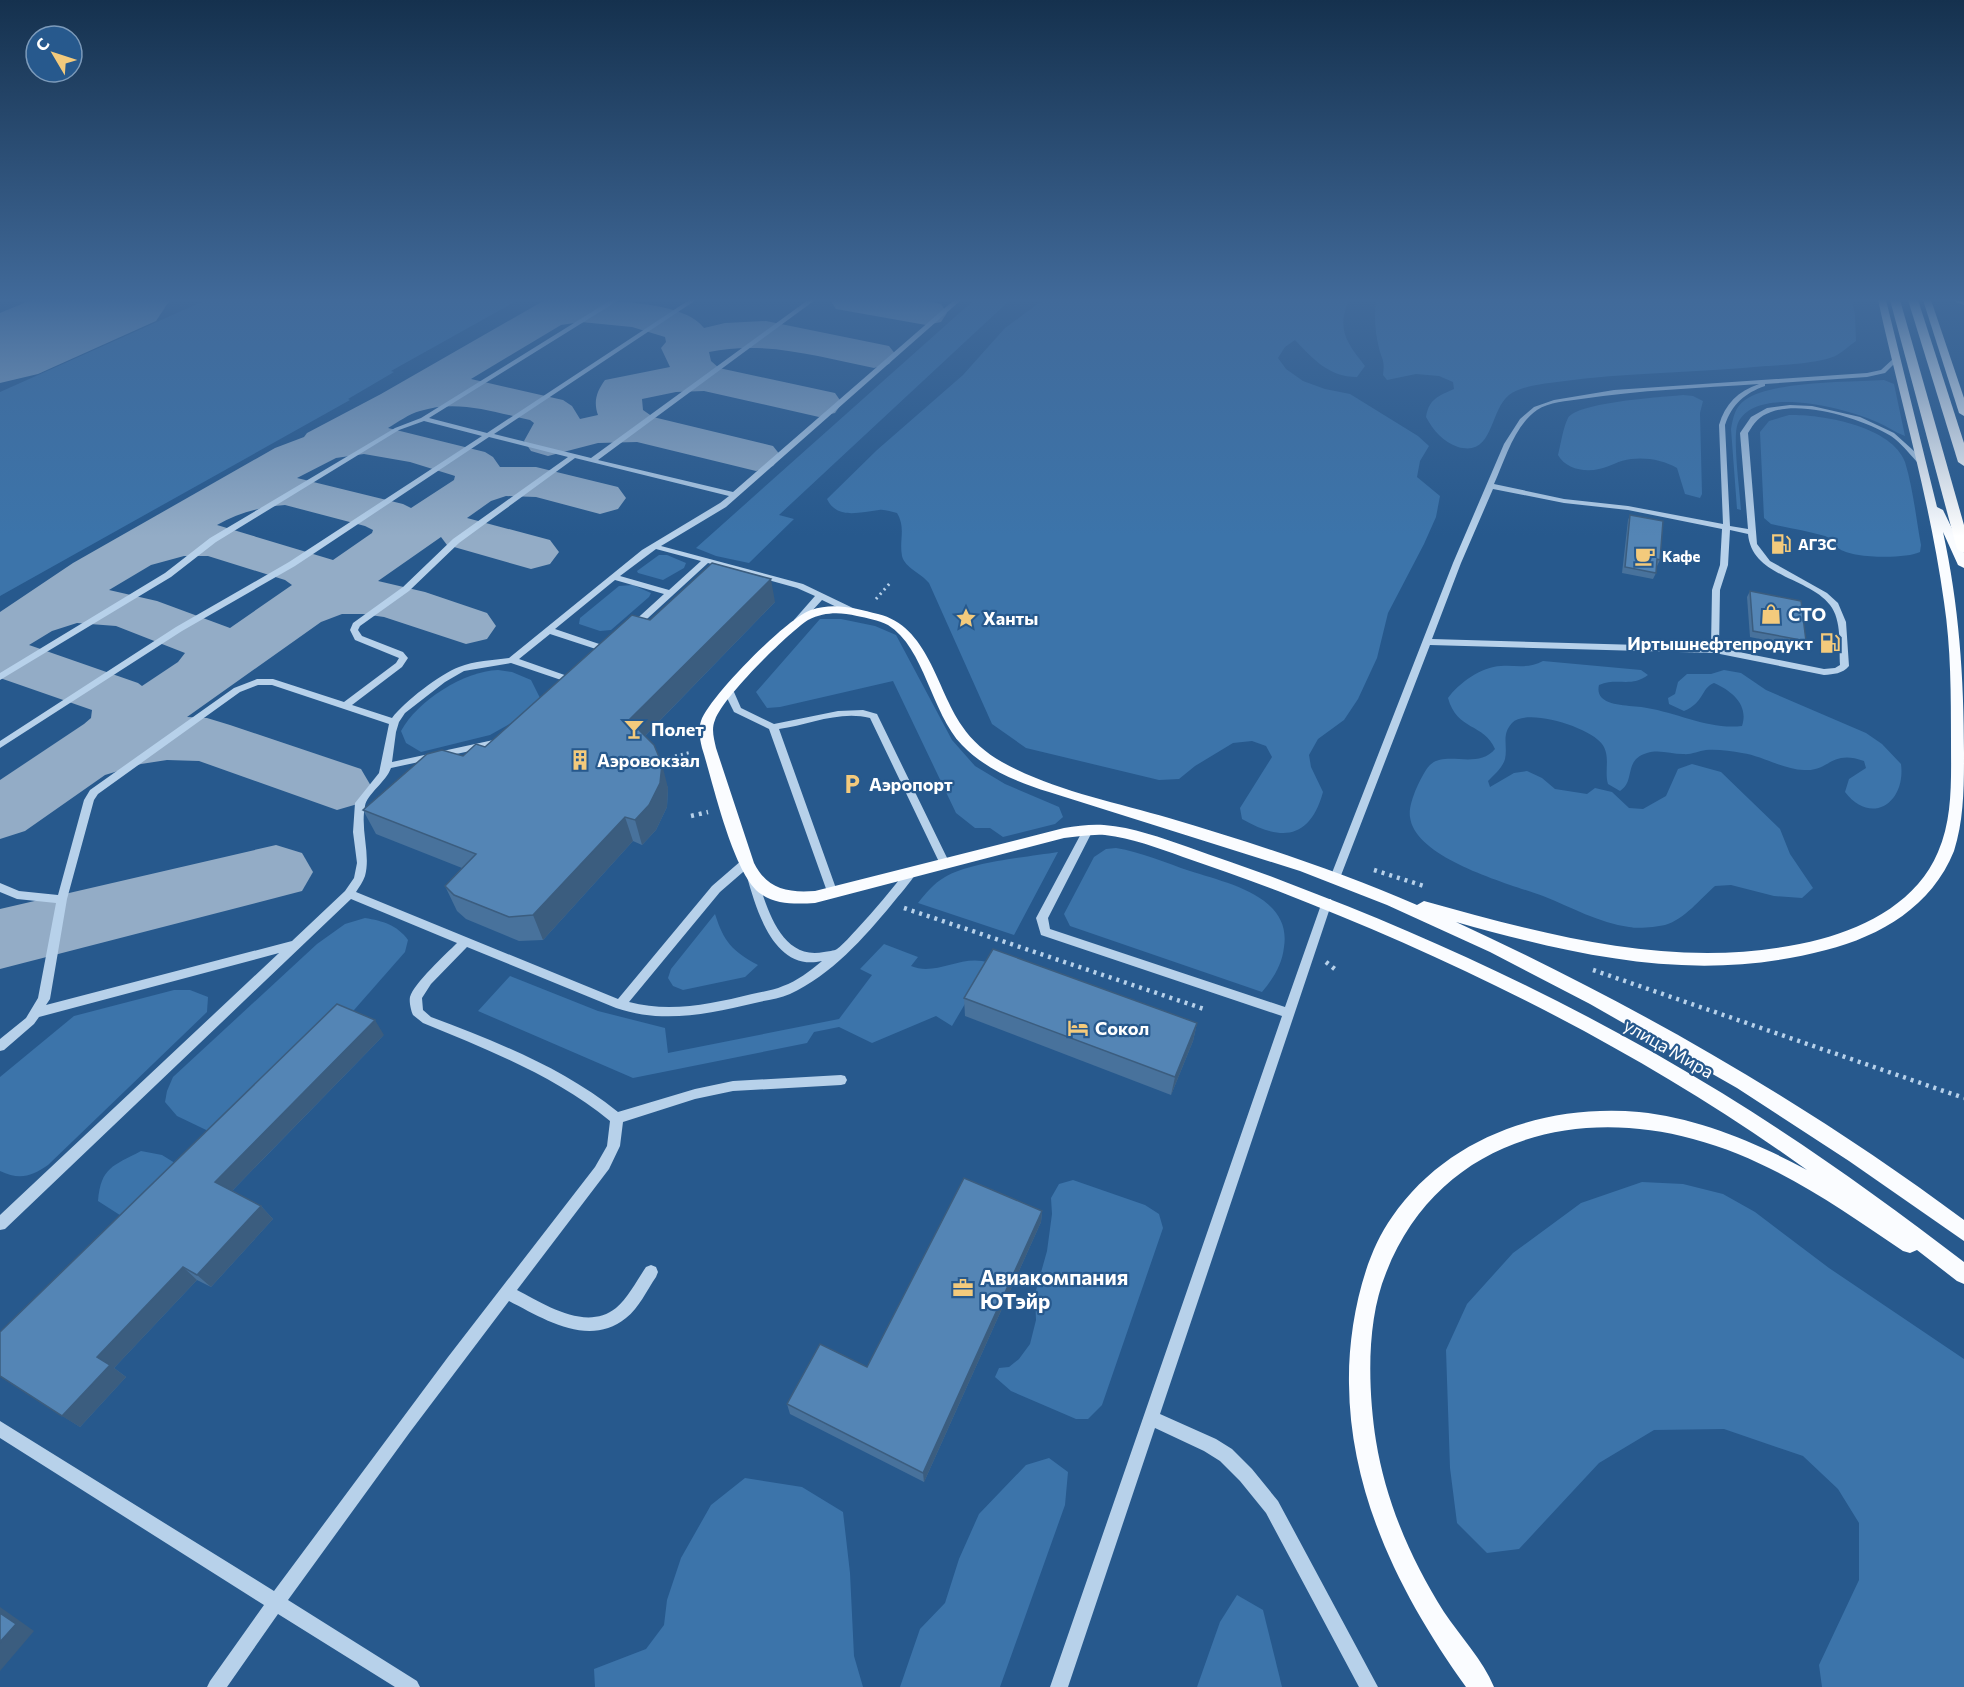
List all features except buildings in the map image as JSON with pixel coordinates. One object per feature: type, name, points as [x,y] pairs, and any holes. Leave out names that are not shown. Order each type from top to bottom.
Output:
[{"type":"highway","points":[[1917,379],[1964,549]]},
{"type":"highway","points":[[1937,379],[1964,462]]},
{"type":"main road","points":[[1369,892],[1558,943],[1610,953],[1708,961],[1773,958],[1818,948],[1863,933],[1899,914],[1926,886],[1945,855],[1955,827],[1958,754],[1954,632],[1950,599],[1901,379]]},
{"type":"main road","points":[[1953,379],[1964,413]]},
{"type":"main road","points":[[1927,488],[1964,565]]},
{"type":"main road","name":"улица Мира","points":[[797,622],[808,614],[828,608],[852,611],[885,620],[903,632],[910,640],[962,736],[978,753],[998,766],[1048,787],[1242,846],[1335,878],[1455,929],[1571,985],[1689,1051],[1820,1131],[1964,1232]]},
{"type":"main road","points":[[749,870],[706,734],[707,722],[729,692],[797,622]]},
{"type":"main road","name":"улица Мира","points":[[749,870],[759,886],[777,896],[804,898],[833,894],[1032,840],[1088,830],[1120,832],[1141,837],[1327,902],[1435,948],[1557,1008],[1672,1073],[1799,1152],[1964,1274]]},
{"type":"main road","points":[[1327,902],[1335,878]]},
{"type":"main road","points":[[1481,1687],[1422,1600],[1396,1547],[1372,1470],[1361,1413],[1359,1360],[1363,1316],[1373,1278],[1390,1238],[1405,1213],[1448,1168],[1502,1137],[1557,1121],[1625,1120],[1693,1130],[1726,1140],[1785,1168],[1870,1218],[1964,1280]]},
{"type":"street","points":[[0,676],[168,574],[213,540],[397,429],[423,419],[488,379]]},
{"type":"street","points":[[0,745],[179,629],[284,569],[573,379]]},
{"type":"street","points":[[593,460],[704,379]]},
{"type":"street","points":[[512,660],[654,546],[716,509],[734,495],[868,379]]},
{"type":"street","points":[[1335,878],[1457,564],[1522,420],[1536,408],[1556,401],[1614,392],[1811,379]]},
{"type":"street","points":[[1715,650],[1716,590],[1724,565],[1727,527],[1722,425],[1731,403],[1749,390],[1777,381]]},
{"type":"street","points":[[1427,642],[1715,650],[1824,672],[1838,671],[1845,666],[1842,622],[1835,605],[1824,596],[1767,563],[1753,544],[1750,532],[1744,433],[1748,421],[1759,413],[1795,407],[1851,416],[1894,435],[1920,460]]},
{"type":"street","points":[[423,419],[734,495]]},
{"type":"street","points":[[345,706],[399,665],[404,658],[400,654],[358,638],[354,630],[356,625],[406,589],[456,541],[574,456]]},
{"type":"street","points":[[1491,486],[1564,501],[1628,508],[1750,532]]},
{"type":"street","points":[[654,546],[800,586],[852,611]]},
{"type":"street","points":[[624,635],[706,561]]},
{"type":"street","points":[[613,577],[670,593]]},
{"type":"street","points":[[797,622],[821,595]]},
{"type":"street","points":[[548,630],[608,650]]},
{"type":"street","points":[[599,657],[616,643]]},
{"type":"street","points":[[0,1224],[349,894],[358,878],[362,863],[358,832],[360,803],[377,784],[387,766],[394,722],[402,711],[452,674],[482,664],[512,660],[573,681]]},
{"type":"street","points":[[565,689],[582,673]]},
{"type":"street","points":[[0,1046],[30,1021],[44,999],[62,899],[89,800],[94,792],[237,690],[257,682],[273,682],[394,722]]},
{"type":"street","points":[[729,692],[736,710],[773,727],[857,712],[874,716],[945,864]]},
{"type":"street","points":[[773,727],[833,894]]},
{"type":"street","points":[[387,766],[497,743],[509,738]]},
{"type":"street","points":[[1088,830],[1042,918],[1046,932],[1287,1013]]},
{"type":"street","points":[[620,1005],[716,889],[749,870],[767,922],[785,946],[809,958],[823,958],[840,952]]},
{"type":"street","points":[[349,894],[620,1005],[658,1014],[679,1014],[785,991],[812,976],[840,952],[887,903],[912,872]]},
{"type":"street","points":[[0,887],[17,895],[62,899]]},
{"type":"street","points":[[1059,1687],[1287,1013],[1327,902]]},
{"type":"street","points":[[216,1687],[276,1601],[611,1155],[618,1136],[616,1118],[603,1107],[516,1056],[427,1020],[417,1012],[416,997],[427,981],[465,942]]},
{"type":"street","points":[[35,1013],[296,944]]},
{"type":"street","points":[[616,1118],[695,1094],[733,1086],[841,1080]]},
{"type":"street","points":[[506,1292],[572,1322],[595,1324],[619,1315],[651,1272]]},
{"type":"street","points":[[1150,1418],[1226,1455],[1246,1474],[1272,1507],[1369,1687]]},
{"type":"street","points":[[0,1429],[411,1687]]},
{"type":"shaded area","points":[[30,379],[383,379],[348,399],[350,400],[0,596],[0,392]]},
{"type":"shaded area","points":[[886,379],[925,379],[779,515],[794,519],[749,563],[716,556],[696,548]]},
{"type":"shaded area","points":[[959,379],[1300,379],[1325,389],[1350,394],[1418,436],[1429,446],[1420,461],[1417,477],[1440,496],[1436,517],[1388,613],[1377,658],[1358,699],[1344,720],[1318,739],[1309,755],[1311,767],[1323,792],[1310,819],[1293,832],[1282,833],[1270,831],[1242,819],[1240,808],[1272,757],[1266,746],[1252,741],[1233,743],[1195,766],[1179,779],[1159,780],[1026,748],[992,724],[929,583],[910,567],[902,556],[902,529],[897,513],[886,510],[843,512],[831,506],[827,499],[877,450]]},
{"type":"shaded area","points":[[1445,379],[1585,379],[1526,387],[1509,395],[1498,411],[1485,439],[1470,448],[1458,447],[1443,439],[1426,417],[1429,406],[1435,399],[1454,389],[1453,382]]},
{"type":"shaded area","points":[[1884,380],[1894,384],[1905,436],[1859,415],[1822,406],[1780,402],[1762,405],[1747,411],[1736,430],[1741,510],[1737,509],[1731,429],[1735,413],[1745,400],[1773,389],[1792,386]]},
{"type":"shaded area","points":[[1693,396],[1703,401],[1700,413],[1702,494],[1700,498],[1685,494],[1677,468],[1661,461],[1637,458],[1587,470],[1570,466],[1558,455],[1566,422],[1575,413],[1587,408],[1622,401]]},
{"type":"shaded area","points":[[1789,415],[1819,417],[1854,425],[1886,439],[1898,450],[1905,462],[1910,482],[1921,545],[1920,552],[1892,557],[1845,552],[1825,536],[1771,524],[1764,518],[1760,432],[1769,421]]},
{"type":"shaded area","points":[[659,555],[667,555],[686,563],[684,568],[663,580],[638,573],[637,571]]},
{"type":"shaded area","points":[[633,585],[651,593],[611,630],[600,631],[579,624],[580,618],[619,586]]},
{"type":"shaded area","points":[[820,619],[841,619],[875,626],[896,635],[952,740],[975,766],[1005,784],[1059,807],[1063,817],[1055,824],[1003,837],[990,828],[975,828],[956,813],[893,681],[767,708],[756,692]]},
{"type":"shaded area","points":[[1543,661],[1641,670],[1648,675],[1642,679],[1599,685],[1601,696],[1606,701],[1617,704],[1659,710],[1718,726],[1730,727],[1742,726],[1744,718],[1741,705],[1727,690],[1714,683],[1707,688],[1695,704],[1684,711],[1669,704],[1668,698],[1675,694],[1678,682],[1687,674],[1711,674],[1724,670],[1741,673],[1766,690],[1866,733],[1882,744],[1901,764],[1898,790],[1885,805],[1875,808],[1865,807],[1855,802],[1845,792],[1849,779],[1866,768],[1864,761],[1853,758],[1837,759],[1819,768],[1804,770],[1750,755],[1703,750],[1686,754],[1656,751],[1640,756],[1632,765],[1628,782],[1620,791],[1608,784],[1605,749],[1596,738],[1573,726],[1544,718],[1520,719],[1509,727],[1506,736],[1505,759],[1488,781],[1490,787],[1514,773],[1527,771],[1542,778],[1555,789],[1587,794],[1595,788],[1612,792],[1629,808],[1643,809],[1666,796],[1678,769],[1692,764],[1721,772],[1780,829],[1790,854],[1813,888],[1802,898],[1774,896],[1731,885],[1715,886],[1692,908],[1665,925],[1633,928],[1596,918],[1466,868],[1428,845],[1416,832],[1410,817],[1415,793],[1423,775],[1432,763],[1449,759],[1478,759],[1487,756],[1495,749],[1484,735],[1464,722],[1452,709],[1448,698],[1453,692],[1471,677],[1486,669],[1501,666],[1528,666]]},
{"type":"shaded area","points":[[498,670],[512,672],[531,680],[540,698],[513,722],[490,735],[421,752],[406,743],[401,731],[408,720],[430,699],[471,676]]},
{"type":"shaded area","points":[[1116,848],[1144,855],[1238,887],[1268,904],[1278,915],[1284,930],[1284,947],[1276,971],[1262,992],[1070,926],[1064,914],[1094,857],[1106,849]]},
{"type":"shaded area","points":[[1058,852],[1014,935],[918,903],[945,877],[969,867]]},
{"type":"shaded area","points":[[715,914],[730,945],[758,965],[745,977],[683,990],[673,986],[668,978],[671,969]]},
{"type":"shaded area","points":[[365,918],[389,924],[408,940],[405,952],[347,1018],[225,1139],[177,1116],[165,1102],[173,1077],[317,944],[345,924]]},
{"type":"shaded area","points":[[884,944],[918,957],[911,966],[920,969],[969,961],[989,963],[952,1026],[936,1016],[872,1043],[839,1027],[814,1032],[807,1043],[633,1078],[478,1011],[510,976],[598,1011],[665,1028],[668,1053],[839,1019],[872,975],[860,969]]},
{"type":"shaded area","points":[[174,990],[190,990],[208,997],[207,1012],[48,1165],[25,1176],[13,1176],[0,1171],[0,1077],[74,1016]]},
{"type":"shaded area","points":[[141,1151],[162,1155],[191,1173],[137,1226],[98,1201],[102,1181],[110,1169]]},
{"type":"shaded area","points":[[1073,1180],[1145,1205],[1159,1214],[1163,1228],[1102,1405],[1088,1419],[1076,1419],[1011,1391],[995,1377],[999,1368],[1009,1367],[1019,1359],[1030,1344],[1036,1320],[1035,1294],[1047,1251],[1052,1214],[1051,1198],[1059,1184]]},
{"type":"shaded area","points":[[1642,1182],[1683,1184],[1723,1194],[1755,1212],[1829,1268],[1964,1359],[1964,1687],[1822,1687],[1819,1665],[1859,1580],[1859,1523],[1838,1489],[1803,1456],[1724,1429],[1654,1430],[1599,1463],[1519,1549],[1487,1553],[1457,1523],[1450,1468],[1446,1350],[1467,1304],[1513,1253],[1581,1203]]},
{"type":"shaded area","points":[[1049,1458],[1068,1472],[1065,1505],[1000,1687],[900,1687],[920,1629],[945,1603],[959,1559],[979,1514],[1026,1465]]},
{"type":"shaded area","points":[[745,1478],[802,1487],[843,1512],[850,1573],[854,1656],[863,1687],[595,1687],[594,1669],[646,1649],[664,1625],[667,1600],[681,1558],[711,1505]]},
{"type":"shaded area","points":[[1237,1595],[1263,1610],[1282,1687],[1197,1687],[1220,1622]]},
{"type":"taxiway","points":[[324,443],[440,379]]},
{"type":"taxiway","points":[[637,428],[620,413],[618,403],[621,390],[684,379]]},
{"type":"taxiway","points":[[707,379],[819,403]]},
{"type":"taxiway","points":[[407,400],[439,392],[468,392],[546,410],[558,421],[555,432],[548,441],[598,429],[637,428]]},
{"type":"taxiway","points":[[637,428],[756,456]]},
{"type":"taxiway","points":[[0,637],[29,620],[93,575],[293,459],[337,442],[355,439],[385,442],[467,463],[475,468],[480,476],[478,485],[473,490]]},
{"type":"taxiway","points":[[473,490],[490,484],[521,481],[552,485],[600,498]]},
{"type":"taxiway","points":[[227,501],[269,491],[285,490],[384,515],[394,520],[400,529],[399,537],[390,547]]},
{"type":"taxiway","points":[[390,547],[473,490]]},
{"type":"taxiway","points":[[466,534],[531,552]]},
{"type":"taxiway","points":[[143,550],[184,540],[211,540],[305,568],[320,580],[319,590],[308,603]]},
{"type":"taxiway","points":[[308,603],[390,547]]},
{"type":"taxiway","points":[[301,609],[321,600],[342,596],[363,596],[404,605],[466,626]]},
{"type":"taxiway","points":[[197,679],[308,603]]},
{"type":"taxiway","points":[[33,618],[56,610],[98,605],[137,613],[199,636],[211,642],[215,653],[208,668],[197,679]]},
{"type":"taxiway","points":[[0,659],[18,661],[116,697],[124,710],[123,717],[117,730],[105,742]]},
{"type":"taxiway","points":[[105,742],[197,679]]},
{"type":"taxiway","points":[[103,753],[154,740],[180,738],[207,740],[337,786]]},
{"type":"taxiway","points":[[0,814],[105,742]]},
{"type":"taxiway","points":[[101,746],[105,742]]},
{"type":"taxiway","points":[[0,939],[276,872]]},
{"type":"place","name":"АГЗС","points":[[1781,544]]},
{"type":"place","name":"Кафе","points":[[1645,556]]},
{"type":"place","name":"СТО","points":[[1771,614]]},
{"type":"place","name":"Ханты","points":[[966,618]]},
{"type":"place","name":"Иртышнефтепродукт","points":[[1830,643]]},
{"type":"place","name":"Полет","points":[[634,729]]},
{"type":"place","name":"Аэровокзал","points":[[580,760]]},
{"type":"place","name":"Аэропорт","points":[[852,784]]},
{"type":"place","name":"Сокол","points":[[1078,1028]]},
{"type":"place","name":"Авиакомпания ЮТэйр","points":[[963,1288]]}]
